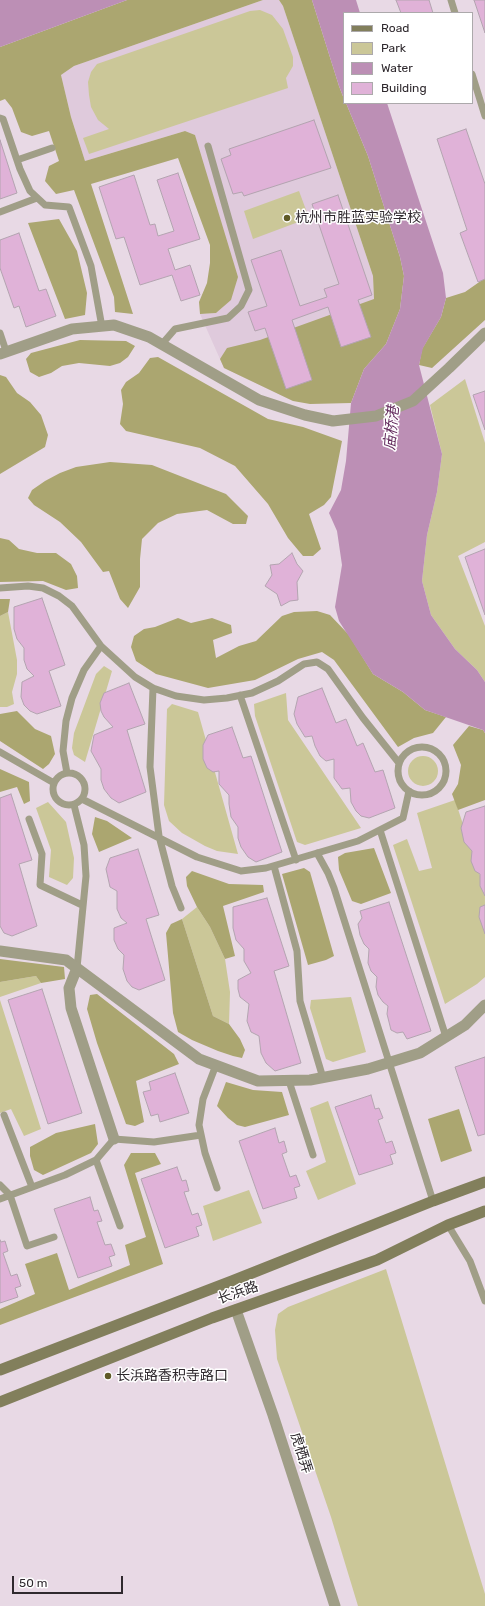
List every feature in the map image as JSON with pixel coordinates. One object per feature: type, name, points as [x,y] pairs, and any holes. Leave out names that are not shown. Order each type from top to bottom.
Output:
[{"type":"main road","name":"长浜路","points":[[0,1370],[485,1182]]},
{"type":"main road","name":"长浜路","points":[[0,1402],[236,1310],[377,1260],[448,1225],[485,1210]]},
{"type":"street","points":[[3,352],[72,330],[114,326],[149,337],[260,400],[305,415],[333,421],[376,416],[413,401],[454,364],[485,333]]},
{"type":"street","points":[[0,952],[66,960],[199,1059],[258,1081],[310,1080],[323,1078],[368,1069],[420,1053],[465,1025],[485,1005]]},
{"type":"street","points":[[77,968],[68,988],[71,1008],[114,1139]]},
{"type":"street","name":"虎栖弄","points":[[236,1310],[273,1415],[335,1606]]},
{"type":"lane","points":[[451,0],[455,12]]},
{"type":"lane","points":[[473,78],[485,116]]},
{"type":"lane","points":[[477,92],[485,89]]},
{"type":"lane","points":[[0,118],[4,119],[17,160],[30,191],[45,205],[69,208],[91,266],[102,327]]},
{"type":"lane","points":[[162,344],[175,329],[228,318],[241,306],[249,290],[208,146]]},
{"type":"lane","points":[[17,160],[52,148]]},
{"type":"lane","points":[[0,212],[37,198]]},
{"type":"lane","points":[[0,333],[3,352]]},
{"type":"lane","points":[[0,588],[28,586],[43,588],[59,596],[72,606],[101,646],[135,677],[153,688],[176,696],[204,700],[252,693],[278,682],[304,664],[317,662],[328,669],[363,718],[399,763]]},
{"type":"lane","points":[[66,773],[63,751],[66,721],[72,698],[84,670],[101,646]]},
{"type":"lane","points":[[153,688],[150,767],[159,836],[172,886],[180,908]]},
{"type":"lane","points":[[240,695],[296,860]]},
{"type":"lane","points":[[416,747],[432,748],[443,759],[446,767],[446,775],[438,789],[432,793],[424,795],[416,794],[409,791],[399,778],[399,763],[409,750],[416,747]]},
{"type":"lane","points":[[0,752],[54,783]]},
{"type":"lane","points":[[72,773],[82,779],[86,789],[82,799],[74,805],[63,804],[59,802],[53,793],[54,783],[61,775],[72,773]]},
{"type":"lane","points":[[82,799],[159,836],[197,857],[242,871],[274,866],[358,841],[403,818],[409,791]]},
{"type":"lane","points":[[74,805],[84,845],[86,876],[77,968]]},
{"type":"lane","points":[[29,819],[42,854],[40,885],[82,905]]},
{"type":"lane","points":[[380,830],[446,1037]]},
{"type":"lane","points":[[317,853],[334,888],[433,1201]]},
{"type":"lane","points":[[274,866],[297,951],[300,1001],[323,1078]]},
{"type":"lane","points":[[216,1065],[203,1099],[199,1125],[205,1154],[217,1188]]},
{"type":"lane","points":[[289,1080],[313,1155]]},
{"type":"lane","points":[[4,1115],[32,1187]]},
{"type":"lane","points":[[0,1199],[65,1175],[96,1160],[114,1139],[154,1142],[201,1136]]},
{"type":"lane","points":[[96,1160],[120,1226]]},
{"type":"lane","points":[[0,1185],[10,1195],[27,1246],[54,1237]]},
{"type":"lane","points":[[448,1225],[470,1261],[485,1301]]},
{"type":"shaded area","points":[[127,0],[263,0],[74,66],[61,75],[71,117],[85,161],[185,131],[195,135],[238,277],[231,300],[216,313],[200,314],[199,302],[207,283],[210,263],[210,245],[178,158],[91,184],[133,314],[115,312],[114,297],[74,190],[56,194],[45,181],[49,166],[59,161],[49,131],[32,136],[21,132],[12,108],[5,99],[0,101],[0,47]]},
{"type":"shaded area","name":"杭州市胜蓝实验学校","points":[[263,0],[279,0],[283,6],[373,276],[374,300],[293,401],[224,368],[200,314],[216,313],[230,300],[195,135],[185,131],[85,161],[71,117],[61,75],[74,66]]},
{"type":"shaded area","points":[[279,0],[312,0],[343,96],[343,104],[346,104],[368,156],[400,257],[404,276],[400,309],[386,344],[364,369],[351,403],[310,404],[293,401],[224,368],[220,359],[227,348],[260,340],[374,299],[373,276],[283,6]]},
{"type":"shaded area","points":[[59,219],[77,251],[87,293],[85,315],[65,319],[28,223]]},
{"type":"shaded area","points":[[485,278],[485,320],[432,368],[419,365],[422,349],[441,317],[446,298],[465,292]]},
{"type":"shaded area","points":[[80,340],[126,341],[135,346],[128,357],[120,363],[110,366],[79,363],[62,366],[51,373],[39,377],[30,372],[26,359],[31,353]]},
{"type":"shaded area","points":[[158,357],[268,419],[303,427],[342,441],[331,497],[324,505],[309,514],[321,549],[313,556],[303,556],[288,538],[268,504],[235,466],[200,448],[126,431],[120,424],[123,404],[121,390],[126,382],[139,373],[150,358]]},
{"type":"shaded area","points":[[0,375],[6,377],[17,393],[30,402],[41,415],[48,435],[45,447],[0,474]]},
{"type":"shaded area","points":[[110,462],[152,465],[226,494],[248,516],[246,524],[233,524],[207,510],[177,514],[158,523],[142,539],[140,587],[128,608],[120,599],[109,571],[103,572],[81,542],[60,522],[34,505],[28,498],[32,490],[60,473],[76,467]]},
{"type":"shaded area","points":[[0,538],[9,540],[19,549],[37,553],[56,553],[71,564],[77,576],[78,588],[66,590],[43,581],[0,582]]},
{"type":"shaded area","points":[[0,599],[10,599],[8,612],[0,616]]},
{"type":"shaded area","points":[[317,611],[330,615],[349,635],[373,674],[403,692],[425,710],[446,717],[433,733],[414,738],[398,747],[334,660],[322,652],[298,659],[255,680],[208,688],[156,674],[136,661],[131,647],[134,636],[144,629],[155,627],[178,618],[191,623],[212,618],[231,625],[232,633],[213,640],[216,658],[239,646],[256,641],[282,616],[294,612]]},
{"type":"shaded area","points":[[17,711],[35,729],[51,736],[55,754],[49,764],[43,769],[0,741],[0,714]]},
{"type":"shaded area","points":[[469,726],[483,730],[485,733],[485,800],[458,810],[452,794],[458,784],[461,765],[453,745]]},
{"type":"shaded area","points":[[0,769],[29,782],[30,801],[24,804],[17,787],[0,792]]},
{"type":"shaded area","points":[[95,817],[107,821],[132,838],[99,852],[92,834]]},
{"type":"shaded area","points":[[374,848],[391,893],[361,904],[352,901],[339,870],[338,857],[345,853]]},
{"type":"shaded area","points":[[304,868],[310,872],[334,956],[308,965],[282,874]]},
{"type":"shaded area","points":[[192,871],[229,884],[263,885],[264,892],[223,906],[235,956],[225,959],[210,927],[197,907],[187,886],[186,877]]},
{"type":"shaded area","points":[[182,919],[213,1016],[229,1024],[240,1039],[245,1050],[242,1058],[218,1051],[192,1040],[178,1032],[173,1013],[166,933],[171,924]]},
{"type":"shaded area","points":[[0,959],[64,967],[65,979],[41,983],[36,976],[0,982]]},
{"type":"shaded area","points":[[97,994],[174,1054],[179,1064],[136,1081],[144,1122],[135,1126],[126,1124],[97,1043],[87,1009],[90,995]]},
{"type":"shaded area","points":[[226,1082],[253,1090],[282,1092],[289,1115],[245,1127],[237,1125],[217,1106]]},
{"type":"shaded area","points":[[459,1109],[472,1151],[441,1162],[428,1119]]},
{"type":"shaded area","points":[[95,1124],[98,1144],[91,1153],[43,1175],[34,1170],[30,1156],[30,1147],[56,1133]]},
{"type":"shaded area","points":[[131,1153],[155,1153],[161,1164],[135,1173],[163,1264],[0,1325],[0,1309],[35,1294],[25,1264],[57,1253],[69,1290],[130,1265],[125,1245],[146,1237],[124,1165]]},
{"type":"green space","points":[[260,10],[272,15],[283,29],[293,57],[293,66],[286,78],[288,88],[89,154],[83,138],[109,129],[98,120],[91,107],[88,82],[91,72],[97,64],[250,11]]},
{"type":"green space","points":[[299,191],[309,218],[253,239],[244,211]]},
{"type":"green space","points":[[465,379],[485,443],[485,542],[458,556],[485,626],[485,682],[477,670],[455,649],[431,615],[422,581],[427,535],[437,492],[442,454],[430,405]]},
{"type":"green space","points":[[8,612],[17,660],[17,674],[12,692],[14,704],[7,707],[0,707],[0,616]]},
{"type":"green space","points":[[104,666],[112,671],[85,762],[74,755],[72,748],[74,733],[96,674]]},
{"type":"green space","points":[[286,693],[288,720],[361,828],[305,845],[297,842],[255,716],[254,704]]},
{"type":"green space","points":[[172,704],[198,712],[238,854],[217,851],[205,846],[182,833],[169,821],[164,805],[167,709]]},
{"type":"green space","points":[[423,756],[434,760],[438,771],[434,782],[423,786],[412,782],[408,771],[412,760]]},
{"type":"green space","points":[[455,800],[485,891],[485,977],[477,984],[445,1004],[393,845],[407,839],[419,871],[432,868],[417,813]]},
{"type":"green space","points":[[48,802],[66,822],[74,858],[73,878],[67,885],[49,877],[51,850],[36,808]]},
{"type":"green space","points":[[197,907],[210,927],[225,959],[230,992],[229,1024],[213,1016],[182,919]]},
{"type":"green space","points":[[36,976],[41,983],[0,997],[0,982]]},
{"type":"green space","points":[[351,997],[366,1052],[333,1062],[326,1059],[310,1008],[311,1000]]},
{"type":"green space","points":[[0,1000],[41,1129],[24,1136],[11,1109],[0,1113]]},
{"type":"green space","points":[[328,1101],[356,1184],[318,1200],[306,1171],[326,1162],[310,1108]]},
{"type":"green space","points":[[249,1190],[262,1223],[213,1241],[203,1206]]},
{"type":"green space","points":[[386,1269],[485,1594],[485,1606],[358,1606],[331,1517],[277,1359],[275,1330],[278,1314],[288,1307]]},
{"type":"water","points":[[0,0],[127,0],[0,47]]},
{"type":"water","points":[[312,0],[356,0],[360,12],[343,12],[343,96]]},
{"type":"water","name":"庙桥港","points":[[346,104],[387,104],[443,273],[446,298],[441,317],[423,348],[419,365],[442,454],[437,492],[427,535],[422,581],[431,615],[455,649],[477,670],[485,682],[485,733],[483,730],[425,710],[403,692],[373,674],[339,621],[335,607],[342,565],[337,531],[329,513],[341,490],[346,461],[351,403],[364,369],[386,344],[400,309],[404,276],[400,257],[368,156]]},
{"type":"building","points":[[396,0],[429,0],[433,12],[401,12]]},
{"type":"building","points":[[474,0],[485,0],[485,33]]},
{"type":"building","points":[[314,120],[331,168],[244,196],[242,192],[233,194],[221,159],[231,155],[229,149]]},
{"type":"building","points":[[466,129],[485,184],[485,279],[478,282],[460,233],[467,230],[437,139]]},
{"type":"building","points":[[0,140],[17,193],[0,199]]},
{"type":"building","points":[[178,173],[200,239],[168,249],[175,270],[190,265],[200,295],[181,301],[172,275],[140,285],[124,237],[116,239],[99,187],[134,175],[150,225],[155,224],[158,236],[174,231],[157,180]]},
{"type":"building","points":[[338,195],[372,295],[358,300],[371,337],[341,347],[328,307],[292,320],[312,380],[286,389],[265,328],[255,331],[248,312],[267,306],[251,260],[281,250],[300,306],[327,297],[324,289],[339,284],[312,204]]},
{"type":"building","points":[[19,233],[39,291],[46,289],[56,316],[26,327],[19,306],[14,308],[0,268],[0,240]]},
{"type":"building","points":[[485,391],[485,430],[473,395]]},
{"type":"building","points":[[485,549],[485,615],[465,557]]},
{"type":"building","points":[[292,553],[297,564],[303,571],[297,582],[298,600],[290,601],[281,606],[277,594],[265,586],[272,575],[270,565],[279,564]]},
{"type":"building","points":[[42,598],[65,665],[49,671],[61,706],[37,714],[30,711],[24,705],[21,697],[22,682],[34,676],[27,669],[24,660],[24,648],[17,639],[14,629],[14,607]]},
{"type":"building","points":[[129,683],[145,724],[127,730],[146,792],[119,803],[111,798],[104,789],[101,780],[101,769],[91,751],[94,735],[113,727],[101,711],[100,703],[104,693]]},
{"type":"building","points":[[322,688],[336,723],[346,719],[357,746],[363,743],[375,772],[383,770],[395,808],[369,818],[361,816],[351,802],[350,788],[342,789],[334,778],[334,759],[326,761],[320,756],[312,736],[305,737],[297,724],[294,714],[298,697]]},
{"type":"building","points":[[232,727],[243,758],[251,756],[282,852],[256,862],[248,857],[241,847],[238,838],[238,827],[231,817],[229,795],[219,784],[219,771],[213,772],[207,768],[203,759],[203,745],[208,735]]},
{"type":"building","points":[[11,794],[32,860],[19,864],[37,926],[12,936],[4,933],[0,926],[0,798]]},
{"type":"building","points":[[485,806],[485,896],[480,886],[480,874],[475,871],[471,861],[472,851],[464,842],[461,828],[466,812]]},
{"type":"building","points":[[138,849],[159,915],[146,919],[165,980],[139,990],[132,987],[127,981],[123,969],[124,955],[118,949],[114,940],[114,928],[127,923],[121,918],[117,909],[117,891],[110,887],[106,869],[110,858]]},
{"type":"building","points":[[267,898],[289,966],[274,971],[301,1063],[275,1071],[266,1063],[261,1053],[259,1036],[251,1032],[247,1021],[249,1004],[240,997],[238,980],[251,973],[244,961],[244,949],[236,940],[233,928],[233,907]]},
{"type":"building","points":[[389,902],[431,1031],[407,1039],[403,1032],[397,1033],[391,1030],[387,1014],[388,1006],[378,995],[376,987],[377,977],[371,971],[368,963],[369,949],[364,944],[360,935],[358,924],[362,918],[360,911]]},
{"type":"building","points":[[485,905],[485,934],[479,917],[480,907]]},
{"type":"building","points":[[42,989],[82,1113],[48,1124],[8,1000]]},
{"type":"building","points":[[485,1057],[485,1134],[478,1136],[455,1067]]},
{"type":"building","points":[[175,1073],[189,1113],[160,1122],[158,1114],[151,1116],[143,1092],[151,1090],[149,1082]]},
{"type":"building","points":[[371,1095],[375,1109],[379,1108],[383,1118],[378,1120],[386,1143],[392,1141],[396,1153],[390,1155],[393,1164],[359,1175],[335,1107]]},
{"type":"building","points":[[275,1128],[279,1143],[284,1141],[287,1152],[282,1154],[290,1177],[296,1175],[300,1186],[294,1188],[297,1198],[263,1209],[239,1141]]},
{"type":"building","points":[[177,1167],[182,1181],[186,1180],[189,1191],[184,1192],[192,1215],[198,1213],[202,1225],[196,1227],[199,1236],[165,1248],[141,1179]]},
{"type":"building","points":[[90,1197],[94,1211],[98,1210],[102,1221],[97,1222],[105,1245],[111,1244],[115,1255],[109,1257],[112,1266],[78,1278],[54,1209]]},
{"type":"building","points":[[0,1240],[1,1242],[5,1241],[8,1251],[3,1253],[11,1276],[17,1274],[21,1286],[15,1288],[18,1297],[0,1303]]},
{"type":"place","name":"杭州市胜蓝实验学校","points":[[287,218]]},
{"type":"place","name":"长浜路香积寺路口","points":[[108,1376]]}]
